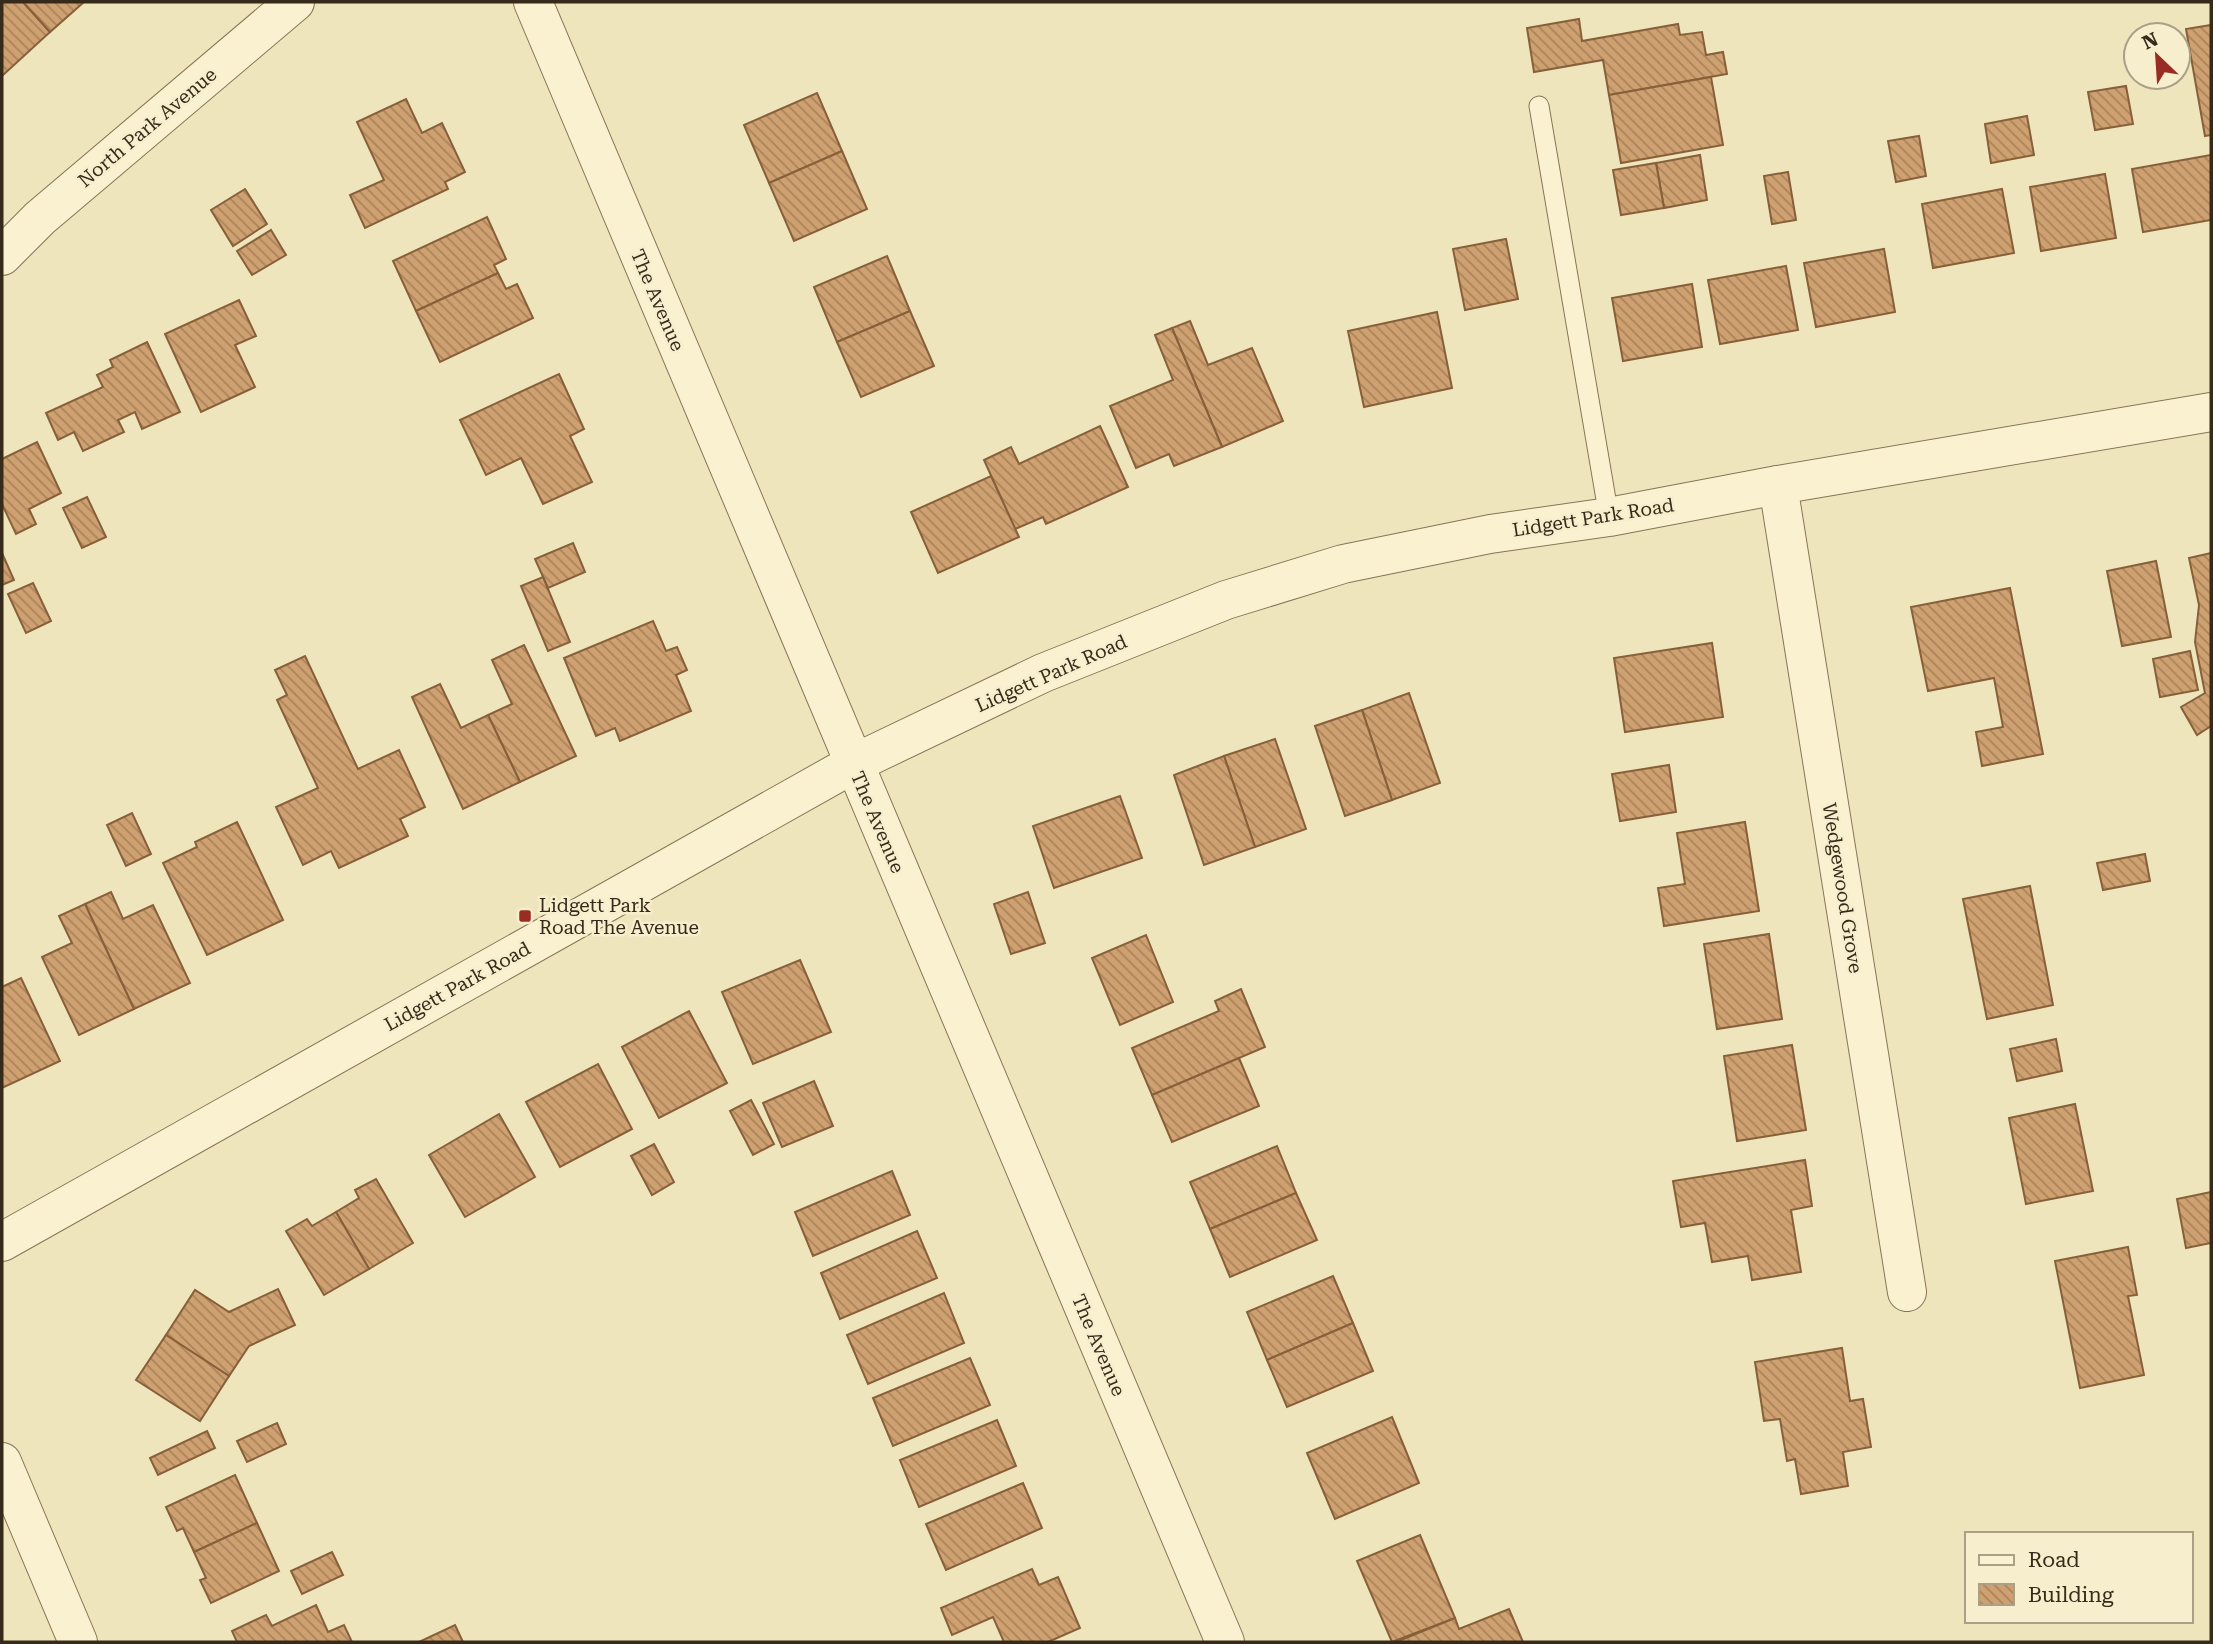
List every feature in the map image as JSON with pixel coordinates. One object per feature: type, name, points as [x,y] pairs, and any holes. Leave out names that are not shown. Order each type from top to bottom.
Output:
[{"type":"street","name":"North Park Avenue","points":[[2,256],[40,218],[295,2]]},
{"type":"street","name":"The Avenue","points":[[533,2],[1225,1642]]},
{"type":"street","name":"Lidgett Park Road","points":[[2,1242],[853,764],[1044,673],[1226,600],[1343,564],[1490,534],[1609,517],[1778,485],[2211,412]]},
{"type":"street","name":"Wedgewood Grove","points":[[1778,485],[1908,1292]]},
{"type":"street","points":[[2,1462],[78,1642]]},
{"type":"lane","points":[[1539,106],[1609,517]]},
{"type":"building","points":[[2,2],[23,2],[50,32],[2,76]]},
{"type":"building","points":[[23,2],[84,2],[50,32]]},
{"type":"building","points":[[1579,19],[1582,41],[1678,24],[1680,35],[1702,32],[1706,55],[1723,52],[1727,74],[1609,95],[1603,60],[1534,72],[1527,28]]},
{"type":"building","points":[[2211,25],[2211,135],[2205,136],[2192,63],[2192,28]]},
{"type":"building","points":[[1711,77],[1723,145],[1621,163],[1609,95]]},
{"type":"building","points":[[2122,87],[2122,91],[2127,91],[2133,124],[2095,130],[2088,92]]},
{"type":"building","points":[[817,93],[842,151],[769,183],[744,125]]},
{"type":"building","points":[[406,99],[422,133],[442,123],[465,172],[445,182],[448,189],[365,228],[350,195],[384,180],[357,122]]},
{"type":"building","points":[[2027,116],[2034,155],[1991,163],[1985,124]]},
{"type":"building","points":[[1919,136],[1926,176],[1896,182],[1888,141]]},
{"type":"building","points":[[842,151],[867,209],[794,241],[769,183]]},
{"type":"building","points":[[1700,155],[1707,200],[1664,208],[1656,163]]},
{"type":"building","points":[[2211,155],[2211,220],[2143,232],[2132,169]]},
{"type":"building","points":[[1656,163],[1664,208],[1621,215],[1613,170]]},
{"type":"building","points":[[1788,172],[1796,220],[1772,224],[1764,176]]},
{"type":"building","points":[[2105,174],[2116,238],[2041,251],[2030,187]]},
{"type":"building","points":[[245,189],[267,224],[233,246],[211,210]]},
{"type":"building","points":[[2002,189],[2014,253],[1933,268],[1922,204]]},
{"type":"building","points":[[487,217],[506,259],[494,265],[498,273],[416,311],[393,261]]},
{"type":"building","points":[[271,230],[286,255],[252,275],[237,251]]},
{"type":"building","points":[[1506,239],[1518,299],[1465,310],[1453,249]]},
{"type":"building","points":[[1884,249],[1895,312],[1816,327],[1804,263]]},
{"type":"building","points":[[887,256],[910,311],[837,342],[814,287]]},
{"type":"building","points":[[1786,266],[1798,330],[1720,344],[1708,280]]},
{"type":"building","points":[[498,273],[506,289],[517,284],[533,318],[440,362],[416,311]]},
{"type":"building","points":[[1692,284],[1702,347],[1623,361],[1612,298]]},
{"type":"building","points":[[239,300],[256,336],[235,345],[255,387],[201,412],[165,334]]},
{"type":"building","points":[[910,311],[934,366],[861,397],[837,342]]},
{"type":"building","points":[[1437,312],[1452,388],[1364,407],[1348,331]]},
{"type":"building","points":[[1190,321],[1208,365],[1252,348],[1283,421],[1222,447],[1172,328]]},
{"type":"building","points":[[1172,328],[1222,447],[1174,466],[1169,454],[1136,468],[1110,406],[1173,380],[1155,335]]},
{"type":"building","points":[[147,342],[180,412],[142,429],[135,412],[118,420],[124,432],[83,451],[74,432],[58,440],[46,413],[103,387],[97,375],[113,367],[110,360]]},
{"type":"building","points":[[559,374],[584,429],[570,436],[592,482],[543,504],[521,458],[486,475],[460,420]]},
{"type":"building","points":[[1100,426],[1128,487],[1046,524],[1043,517],[1015,529],[984,460],[1011,447],[1019,464]]},
{"type":"building","points":[[37,442],[61,493],[29,509],[36,524],[16,534],[2,504],[2,459]]},
{"type":"building","points":[[991,476],[1019,537],[938,573],[911,512]]},
{"type":"building","points":[[87,497],[106,537],[82,548],[63,508]]},
{"type":"building","points":[[573,543],[585,572],[548,588],[535,559]]},
{"type":"building","points":[[2,553],[14,580],[2,585]]},
{"type":"building","points":[[2211,553],[2211,726],[2197,735],[2181,707],[2205,693],[2195,642],[2199,605],[2189,558]]},
{"type":"building","points":[[2156,561],[2171,637],[2122,646],[2107,571]]},
{"type":"building","points":[[543,577],[570,642],[548,651],[521,586]]},
{"type":"building","points":[[33,583],[51,621],[26,633],[8,594]]},
{"type":"building","points":[[2010,588],[2043,754],[1982,766],[1976,732],[2003,727],[1994,678],[1928,691],[1911,607]]},
{"type":"building","points":[[653,621],[666,651],[677,647],[687,670],[676,675],[691,711],[620,741],[615,728],[596,736],[564,658]]},
{"type":"building","points":[[1712,643],[1723,717],[1625,732],[1614,658]]},
{"type":"building","points":[[524,645],[576,756],[520,782],[488,715],[512,704],[492,660]]},
{"type":"building","points":[[2190,651],[2198,690],[2160,697],[2153,659]]},
{"type":"building","points":[[305,656],[358,769],[399,750],[425,807],[400,819],[408,836],[339,868],[331,851],[303,865],[276,807],[318,788],[277,700],[287,695],[275,670]]},
{"type":"building","points":[[440,684],[461,728],[488,715],[520,782],[463,809],[412,697]]},
{"type":"building","points":[[1409,693],[1440,783],[1392,800],[1362,710]]},
{"type":"building","points":[[1362,710],[1392,800],[1345,816],[1315,726]]},
{"type":"building","points":[[1275,739],[1306,829],[1255,847],[1224,756]]},
{"type":"building","points":[[1224,756],[1255,847],[1204,865],[1174,775]]},
{"type":"building","points":[[1669,765],[1676,812],[1620,821],[1612,774]]},
{"type":"building","points":[[1120,796],[1142,858],[1054,888],[1033,826]]},
{"type":"building","points":[[132,813],[151,854],[126,866],[107,825]]},
{"type":"building","points":[[237,822],[283,920],[207,955],[163,863],[197,847],[195,842]]},
{"type":"building","points":[[1745,822],[1759,911],[1664,926],[1658,888],[1685,884],[1677,833]]},
{"type":"building","points":[[2145,854],[2150,881],[2103,890],[2097,863]]},
{"type":"building","points":[[2030,886],[2053,1005],[1987,1019],[1963,899]]},
{"type":"building","points":[[111,892],[123,919],[153,905],[190,983],[134,1009],[85,904]]},
{"type":"building","points":[[1028,892],[1045,943],[1011,954],[994,904]]},
{"type":"building","points":[[85,904],[134,1009],[79,1035],[42,957],[72,943],[59,916]]},
{"type":"building","points":[[1769,934],[1782,1019],[1717,1029],[1704,944]]},
{"type":"building","points":[[1146,935],[1173,1002],[1120,1025],[1092,958]]},
{"type":"building","points":[[800,960],[831,1032],[753,1064],[722,992]]},
{"type":"building","points":[[21,978],[60,1061],[2,1088],[2,987]]},
{"type":"building","points":[[1241,989],[1265,1047],[1152,1095],[1132,1048],[1219,1011],[1215,1001]]},
{"type":"building","points":[[689,1011],[727,1083],[659,1118],[622,1047]]},
{"type":"building","points":[[2056,1039],[2062,1071],[2017,1081],[2010,1049]]},
{"type":"building","points":[[1792,1045],[1806,1130],[1737,1141],[1724,1056]]},
{"type":"building","points":[[1239,1058],[1259,1106],[1172,1142],[1152,1095]]},
{"type":"building","points":[[598,1064],[632,1129],[560,1167],[526,1102]]},
{"type":"building","points":[[814,1081],[833,1126],[782,1147],[763,1103]]},
{"type":"building","points":[[751,1100],[774,1144],[753,1155],[730,1111]]},
{"type":"building","points":[[2075,1104],[2093,1191],[2026,1204],[2009,1118]]},
{"type":"building","points":[[499,1114],[535,1177],[465,1217],[429,1155]]},
{"type":"building","points":[[654,1144],[674,1182],[652,1195],[631,1156]]},
{"type":"building","points":[[1277,1146],[1296,1193],[1210,1229],[1190,1182]]},
{"type":"building","points":[[1805,1160],[1812,1206],[1791,1210],[1801,1272],[1752,1280],[1748,1256],[1712,1262],[1705,1223],[1681,1227],[1673,1181]]},
{"type":"building","points":[[892,1171],[910,1215],[813,1256],[795,1212]]},
{"type":"building","points":[[376,1179],[413,1243],[369,1269],[336,1212],[359,1198],[355,1190]]},
{"type":"building","points":[[2211,1192],[2211,1243],[2186,1248],[2177,1199]]},
{"type":"building","points":[[1296,1193],[1317,1240],[1230,1277],[1210,1229]]},
{"type":"building","points":[[336,1212],[369,1269],[324,1295],[286,1231],[307,1219],[312,1226]]},
{"type":"building","points":[[917,1231],[937,1278],[840,1319],[821,1273]]},
{"type":"building","points":[[2128,1247],[2137,1295],[2128,1296],[2144,1375],[2080,1388],[2055,1261]]},
{"type":"building","points":[[1333,1276],[1353,1323],[1267,1360],[1247,1312]]},
{"type":"building","points":[[278,1289],[295,1325],[249,1346],[229,1376],[166,1335],[195,1290],[229,1312]]},
{"type":"building","points":[[944,1293],[964,1343],[868,1384],[847,1335]]},
{"type":"building","points":[[1353,1323],[1373,1371],[1287,1407],[1267,1360]]},
{"type":"building","points":[[166,1335],[229,1376],[200,1421],[136,1380]]},
{"type":"building","points":[[1842,1348],[1850,1401],[1863,1399],[1871,1447],[1843,1452],[1848,1486],[1801,1494],[1795,1459],[1787,1461],[1780,1419],[1764,1421],[1755,1362]]},
{"type":"building","points":[[970,1358],[990,1405],[893,1446],[873,1398]]},
{"type":"building","points":[[1392,1417],[1419,1483],[1335,1519],[1307,1453]]},
{"type":"building","points":[[997,1420],[1016,1466],[919,1507],[900,1460]]},
{"type":"building","points":[[277,1423],[286,1444],[247,1462],[237,1441]]},
{"type":"building","points":[[207,1431],[215,1448],[158,1475],[150,1458]]},
{"type":"building","points":[[235,1475],[257,1523],[194,1552],[183,1528],[177,1531],[166,1507]]},
{"type":"building","points":[[1023,1483],[1042,1528],[946,1570],[926,1524]]},
{"type":"building","points":[[257,1523],[279,1571],[211,1603],[200,1580],[206,1578],[194,1552]]},
{"type":"building","points":[[1420,1535],[1455,1618],[1392,1642],[1357,1561]]},
{"type":"building","points":[[332,1552],[343,1575],[302,1594],[291,1571]]},
{"type":"building","points":[[1032,1569],[1039,1585],[1058,1577],[1080,1628],[1048,1642],[1004,1642],[993,1617],[952,1635],[941,1608]]},
{"type":"building","points":[[316,1605],[328,1632],[344,1625],[352,1642],[237,1642],[232,1631],[266,1615],[272,1626]]},
{"type":"building","points":[[1509,1609],[1523,1642],[1396,1642],[1455,1618],[1459,1629]]},
{"type":"building","points":[[455,1625],[463,1642],[419,1642]]},
{"type":"place","name":"Lidgett Park Road The Avenue","points":[[525,916]]}]
